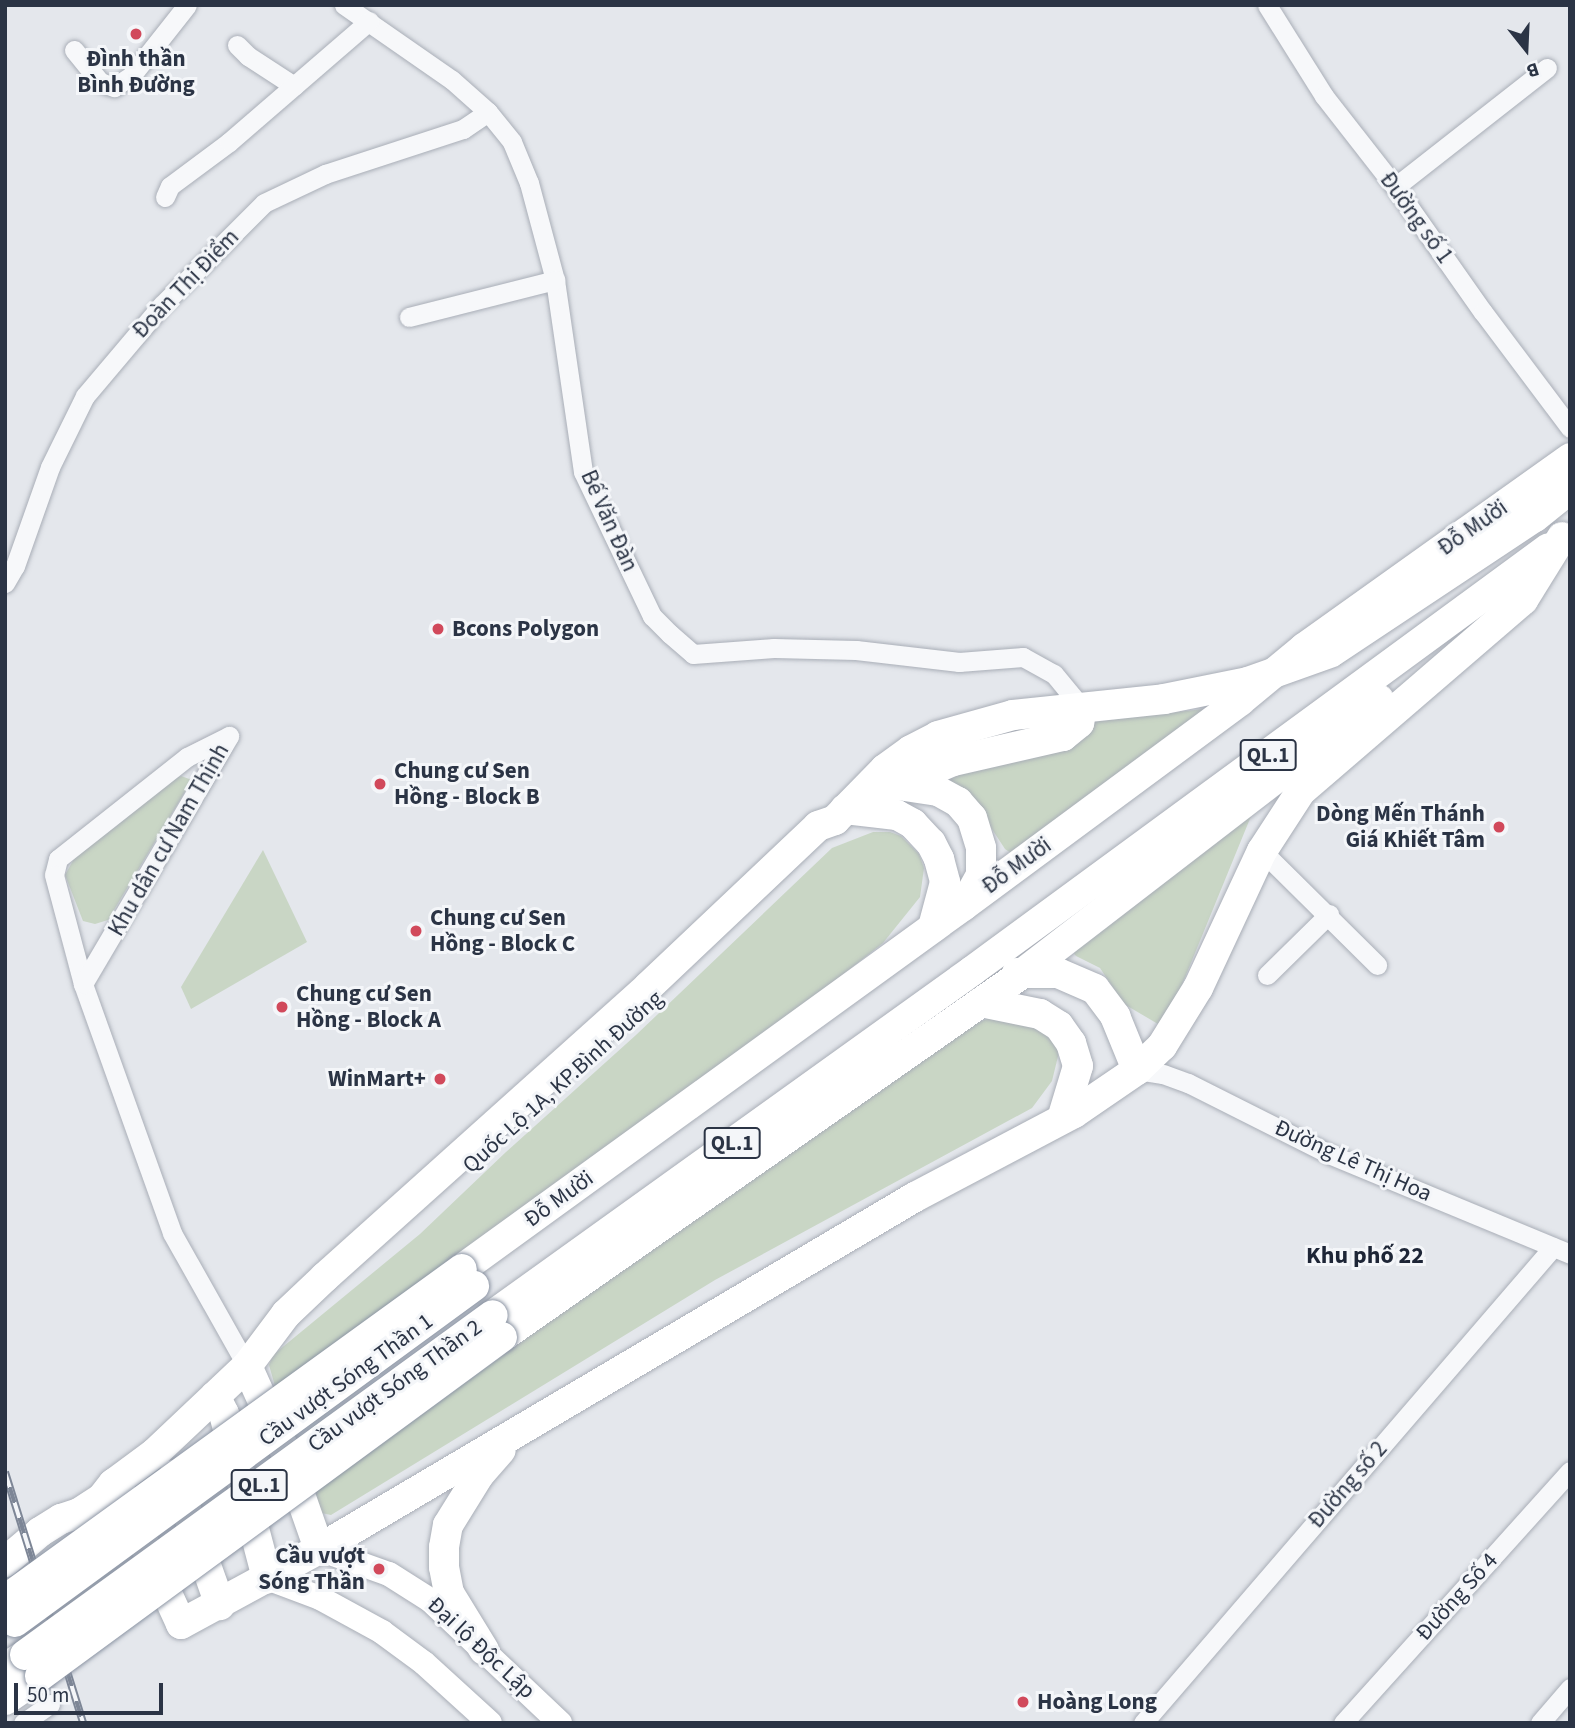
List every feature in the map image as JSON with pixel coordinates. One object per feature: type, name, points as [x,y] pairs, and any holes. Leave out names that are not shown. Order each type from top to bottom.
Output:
[{"type":"highway","name":"Đỗ Mười","points":[[468,1277],[933,927],[1241,701],[1275,671],[1570,458]]},
{"type":"highway","name":"Đỗ Mười","points":[[468,1277],[923,955],[1330,653],[1535,517],[1570,489]]},
{"type":"highway","name":"QL.1","points":[[497,1326],[1023,973],[1541,574],[1567,542]]},
{"type":"highway","name":"QL.1","points":[[497,1326],[972,971],[1503,584],[1567,542]]},
{"type":"highway","points":[[115,1483],[181,1624],[319,1549],[915,1197],[1062,1119],[1137,1070],[1162,1046],[1198,988],[1262,851],[1301,791],[1523,600],[1541,574]]},
{"type":"highway","points":[[840,814],[886,769],[911,750],[938,736],[1013,715],[1164,699],[1248,682],[1330,653]]},
{"type":"highway","points":[[5,1562],[19,1548],[61,1518],[79,1513],[102,1498],[115,1483],[163,1446],[247,1366],[276,1332],[286,1314],[325,1277],[648,987],[818,827],[897,785],[953,761],[1063,736],[1079,723],[1082,708]]},
{"type":"highway","points":[[897,785],[938,791],[958,802],[972,818],[981,848],[981,874],[963,906],[923,955]]},
{"type":"highway","points":[[840,814],[897,815],[913,824],[930,843],[940,859],[945,882],[933,927]]},
{"type":"highway","points":[[972,971],[1058,973],[1095,989],[1115,1016],[1137,1070]]},
{"type":"highway","points":[[981,1002],[1040,1014],[1059,1026],[1070,1044],[1078,1066],[1062,1119]]},
{"type":"highway","name":"Cầu vượt Sóng Thần 1","points":[[8,1617],[468,1277]]},
{"type":"highway","name":"Cầu vượt Sóng Thần 2","points":[[23,1666],[497,1326]]},
{"type":"highway","points":[[247,1366],[283,1446],[319,1549]]},
{"type":"highway","points":[[215,1396],[224,1414],[267,1578]]},
{"type":"highway","points":[[484,1650],[449,1592],[444,1567],[444,1547],[448,1525],[479,1475],[516,1433]]},
{"type":"highway","points":[[163,1446],[220,1605]]},
{"type":"highway","name":"QL.1","points":[[5,1700],[23,1666]]},
{"type":"main road","name":"Đại lộ Độc Lập","points":[[319,1549],[366,1564],[410,1586],[450,1615],[560,1723]]},
{"type":"main road","points":[[267,1578],[320,1598],[382,1632],[424,1663],[490,1723]]},
{"type":"street","points":[[74,50],[100,82],[114,87],[131,76],[187,5]]},
{"type":"street","name":"Bế Văn Đàn","points":[[344,5],[452,80],[488,112],[512,142],[529,183],[555,280],[583,472],[652,616],[693,654],[774,648],[856,650],[959,662],[1023,657],[1054,674],[1082,708]]},
{"type":"street","name":"Đường số 1","points":[[1266,5],[1324,96],[1395,187],[1483,312],[1570,428]]},
{"type":"street","points":[[165,197],[170,186],[204,162],[369,21]]},
{"type":"street","points":[[237,45],[248,57],[294,86]]},
{"type":"street","points":[[1395,187],[1547,68]]},
{"type":"street","name":"Đoàn Thị Điểm","points":[[5,583],[15,566],[50,467],[85,396],[162,305],[264,203],[325,174],[463,128],[488,112]]},
{"type":"street","points":[[409,317],[555,280]]},
{"type":"street","name":"Khu dân cư Nam Thịnh","points":[[83,984],[229,736],[187,757],[58,859],[54,875],[83,984],[172,1233],[247,1366]]},
{"type":"street","points":[[1262,851],[1329,914],[1377,965]]},
{"type":"street","points":[[1266,975],[1329,914]]},
{"type":"street","name":"Đường Lê Thị Hoa","points":[[1137,1070],[1163,1074],[1188,1083],[1329,1154],[1561,1251]]},
{"type":"street","name":"Đường số 2","points":[[1143,1723],[1561,1251]]},
{"type":"street","name":"Đường Số 4","points":[[1343,1723],[1570,1471]]},
{"type":"street","points":[[1541,1723],[1570,1688]]},
{"type":"street","points":[[23,1723],[50,1704]]},
{"type":"green space","points":[[1203,709],[1205,715],[1011,853],[1005,849],[971,797],[937,772],[1091,722]]},
{"type":"green space","points":[[181,776],[192,780],[108,920],[95,924],[83,921],[65,875],[75,857],[169,780]]},
{"type":"green space","points":[[1256,804],[1177,997],[1158,1024],[1124,1004],[1100,968],[1076,956],[1068,946]]},
{"type":"green space","points":[[873,832],[890,832],[901,836],[919,854],[924,868],[920,897],[883,943],[808,1002],[277,1393],[269,1365],[273,1355],[420,1234],[636,1035],[832,848]]},
{"type":"green space","points":[[263,850],[307,942],[191,1009],[181,987]]},
{"type":"green space","points":[[1028,1012],[1060,1048],[1052,1081],[1032,1108],[715,1280],[331,1515],[321,1513],[312,1495],[854,1099],[971,1025],[1003,1013]]},
{"type":"railway","points":[[5,1472],[83,1723]]},
{"type":"place","name":"Đình thần Bình Đường","points":[[136,34]]},
{"type":"place","name":"Bcons Polygon","points":[[438,629]]},
{"type":"place","name":"Chung cư Sen Hồng - Block B","points":[[380,784]]},
{"type":"place","name":"Dòng Mến Thánh Giá Khiết Tâm","points":[[1499,827]]},
{"type":"place","name":"Chung cư Sen Hồng - Block C","points":[[416,931]]},
{"type":"place","name":"Chung cư Sen Hồng - Block A","points":[[282,1007]]},
{"type":"place","name":"WinMart+","points":[[440,1079]]},
{"type":"place","name":"Cầu vượt Sóng Thần","points":[[379,1569]]},
{"type":"place","name":"Hoàng Long","points":[[1023,1702]]},
{"type":"district","name":"Khu phố 22","points":[[1365,1256]]}]
